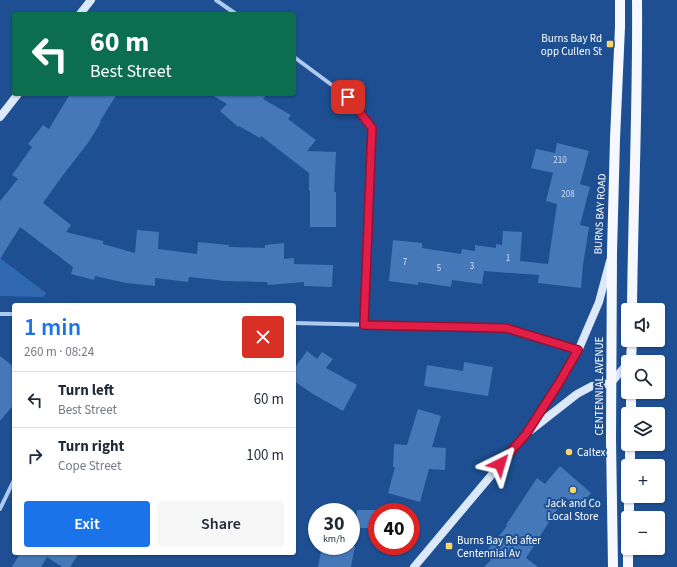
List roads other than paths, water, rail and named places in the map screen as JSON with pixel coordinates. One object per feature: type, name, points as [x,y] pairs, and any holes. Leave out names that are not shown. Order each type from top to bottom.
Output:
[{"type":"main road","name":"BURNS BAY ROAD","points":[[612,252],[620,0]]},
{"type":"main road","points":[[632,303],[632,254],[636,141],[637,0]]},
{"type":"main road","name":"CENTENNIAL AVENUE","points":[[612,252],[611,383],[613,567]]},
{"type":"main road","points":[[628,555],[628,567]]},
{"type":"street","points":[[82,12],[91,0]]},
{"type":"street","points":[[216,0],[233,12]]},
{"type":"street","points":[[296,58],[348,97],[372,128],[364,325]]},
{"type":"street","points":[[0,117],[16,96]]},
{"type":"street","name":"BURNS BAY ROAD","points":[[414,567],[526,434],[559,383],[578,350],[599,302],[612,252]]},
{"type":"street","points":[[0,314],[12,314]]},
{"type":"street","points":[[296,323],[506,328],[578,350]]},
{"type":"street","points":[[611,383],[621,371]]},
{"type":"street","name":"BURNS BAY ROAD","points":[[526,434],[577,394],[592,386],[611,383]]},
{"type":"street","points":[[0,509],[12,484]]},
{"type":"place","name":"Burns Bay Rd opp Cullen St","points":[[610,44]]},
{"type":"place","name":"Caltex","points":[[569,452]]},
{"type":"place","name":"Jack and Co Local Store","points":[[573,490]]},
{"type":"place","name":"Burns Bay Rd after Centennial Av","points":[[449,546]]}]
